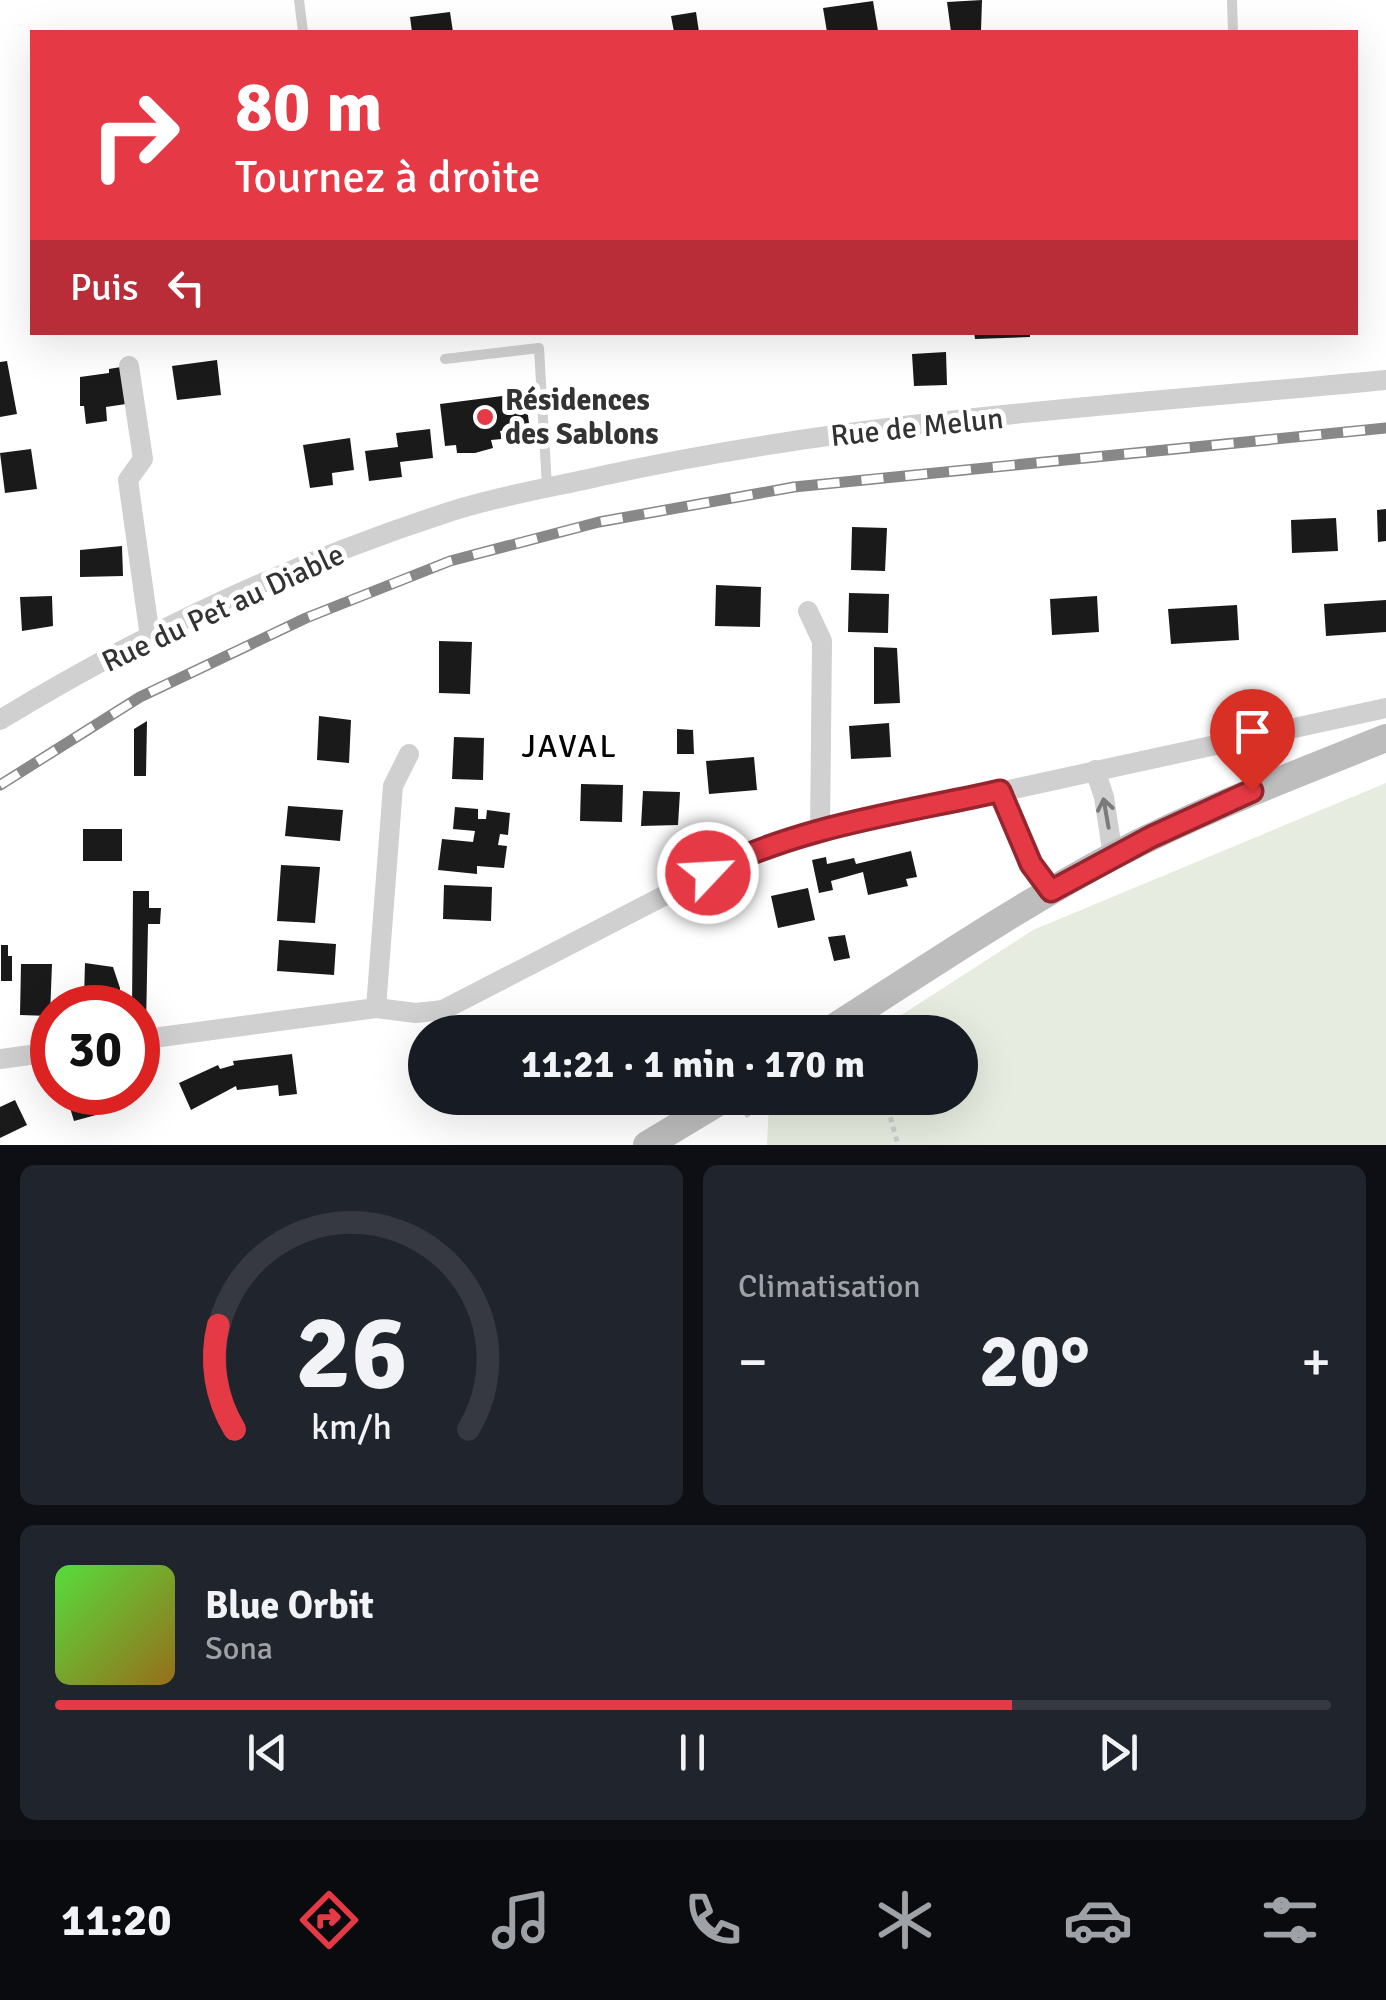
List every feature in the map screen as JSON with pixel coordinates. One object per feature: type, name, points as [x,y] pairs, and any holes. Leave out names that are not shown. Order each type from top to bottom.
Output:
[{"type":"main road","points":[[855,1015],[1113,856],[1252,791],[1386,738]]},
{"type":"main road","points":[[647,1145],[697,1115]]},
{"type":"street","points":[[129,366],[143,459],[128,480],[150,637]]},
{"type":"street","name":"Rue de Melun","points":[[454,510],[683,458],[788,442],[1386,380]]},
{"type":"street","name":"Rue du Pet au Diable","points":[[0,720],[150,637],[254,587],[454,510]]},
{"type":"street","points":[[808,610],[822,641],[820,831]]},
{"type":"street","points":[[160,1037],[376,1008],[416,1013],[443,1010],[741,856],[820,831],[1386,708]]},
{"type":"street","points":[[376,1008],[393,786],[409,754]]},
{"type":"street","points":[[1095,770],[1104,796],[1113,856]]},
{"type":"street","points":[[1000,791],[1031,864],[1051,891]]},
{"type":"street","points":[[0,1059],[30,1055]]},
{"type":"lane","points":[[299,0],[304,30]]},
{"type":"lane","points":[[1232,0],[1233,30]]},
{"type":"lane","points":[[445,360],[539,348],[548,488]]},
{"type":"path","points":[[890,1115],[898,1145]]},
{"type":"shaded area","points":[[1386,783],[1386,1145],[767,1145],[768,1115],[978,1115],[978,1015],[901,1015],[1033,930]]},
{"type":"building","points":[[982,0],[981,30],[951,30],[947,2]]},
{"type":"building","points":[[873,1],[878,30],[827,30],[823,8]]},
{"type":"building","points":[[450,12],[453,30],[412,30],[410,17]]},
{"type":"building","points":[[696,12],[699,30],[674,30],[671,16]]},
{"type":"building","points":[[974,335],[1030,335],[1030,337],[975,339]]},
{"type":"building","points":[[946,352],[947,385],[914,386],[912,354]]},
{"type":"building","points":[[217,360],[221,395],[177,400],[172,366]]},
{"type":"building","points":[[7,361],[17,414],[0,417],[0,362]]},
{"type":"building","points":[[121,367],[126,404],[106,407],[107,421],[86,424],[84,406],[80,406],[80,377]]},
{"type":"building","name":"Résidences des Sablons","points":[[525,393],[531,438],[510,444],[508,430],[500,431],[502,439],[491,440],[493,448],[475,453],[457,453],[456,445],[445,446],[440,404]]},
{"type":"building","points":[[430,429],[433,458],[400,462],[402,477],[369,481],[365,451],[398,447],[396,433]]},
{"type":"building","points":[[350,438],[354,470],[332,473],[333,485],[310,488],[303,445]]},
{"type":"building","points":[[31,449],[37,489],[5,493],[0,453]]},
{"type":"building","points":[[1386,509],[1386,541],[1378,542],[1377,510]]},
{"type":"building","points":[[1336,518],[1338,551],[1292,553],[1291,520]]},
{"type":"building","points":[[852,527],[887,528],[885,571],[851,570]]},
{"type":"building","points":[[122,546],[123,576],[80,577],[80,550]]},
{"type":"building","points":[[716,585],[761,587],[760,627],[715,626]]},
{"type":"building","points":[[849,593],[889,594],[888,633],[848,632]]},
{"type":"building","points":[[52,596],[53,626],[22,631],[20,597]]},
{"type":"building","points":[[1097,596],[1099,632],[1052,635],[1050,599]]},
{"type":"building","points":[[1386,600],[1386,632],[1326,636],[1324,604]]},
{"type":"building","points":[[1237,605],[1239,640],[1171,644],[1168,609]]},
{"type":"building","points":[[439,641],[472,642],[470,694],[439,693]]},
{"type":"building","points":[[874,647],[897,648],[900,703],[874,704]]},
{"type":"building","points":[[319,716],[351,720],[349,763],[317,760]]},
{"type":"building","points":[[147,721],[146,776],[134,776],[134,729]]},
{"type":"building","points":[[889,723],[891,757],[851,759],[849,726]]},
{"type":"building","points":[[677,729],[693,730],[694,754],[677,754]]},
{"type":"building","points":[[454,737],[484,738],[483,780],[452,779]]},
{"type":"building","points":[[754,757],[757,790],[709,794],[706,761]]},
{"type":"building","points":[[581,784],[623,785],[622,822],[580,821]]},
{"type":"building","points":[[643,791],[680,792],[678,825],[641,826]]},
{"type":"building","points":[[288,806],[343,810],[340,841],[285,836]]},
{"type":"building","points":[[455,807],[478,809],[478,819],[486,819],[487,810],[510,813],[508,835],[500,834],[498,845],[507,846],[504,868],[477,866],[477,874],[438,870],[442,839],[473,842],[475,831],[453,829]]},
{"type":"building","points":[[83,829],[122,829],[122,861],[83,861]]},
{"type":"building","points":[[911,851],[917,877],[906,879],[908,886],[868,895],[863,872],[831,881],[833,890],[819,893],[812,860],[826,857],[827,864],[854,858],[856,864]]},
{"type":"building","points":[[281,865],[320,867],[315,923],[277,921]]},
{"type":"building","points":[[444,885],[492,887],[491,921],[443,919]]},
{"type":"building","points":[[808,888],[815,920],[778,928],[771,896]]},
{"type":"building","points":[[133,891],[149,891],[149,908],[161,908],[160,924],[148,924],[147,985],[132,985]]},
{"type":"building","points":[[845,935],[850,958],[834,961],[828,937]]},
{"type":"building","points":[[279,940],[336,944],[334,975],[277,971]]},
{"type":"building","points":[[1,945],[8,945],[8,956],[12,956],[12,981],[1,981]]},
{"type":"building","points":[[85,963],[113,967],[119,985],[84,985]]},
{"type":"building","points":[[21,964],[52,964],[51,985],[30,985],[30,1015],[20,1015]]},
{"type":"building","points":[[292,1054],[297,1094],[279,1096],[278,1085],[237,1090],[236,1086],[191,1110],[179,1083],[218,1065],[220,1069],[234,1065],[233,1061]]},
{"type":"building","points":[[15,1100],[27,1125],[0,1138],[0,1107]]},
{"type":"building","points":[[72,1115],[96,1115],[74,1121]]},
{"type":"railway","points":[[0,785],[140,697],[306,618],[450,561],[599,522],[794,487],[1386,428]]},
{"type":"place","name":"Résidences des Sablons","points":[[485,417]]},
{"type":"district","name":"JAVAL","points":[[570,746]]},
{"type":"route","points":[[708,873],[741,856],[820,831],[1000,791],[1031,864],[1051,891],[1151,837],[1252,791]]}]
